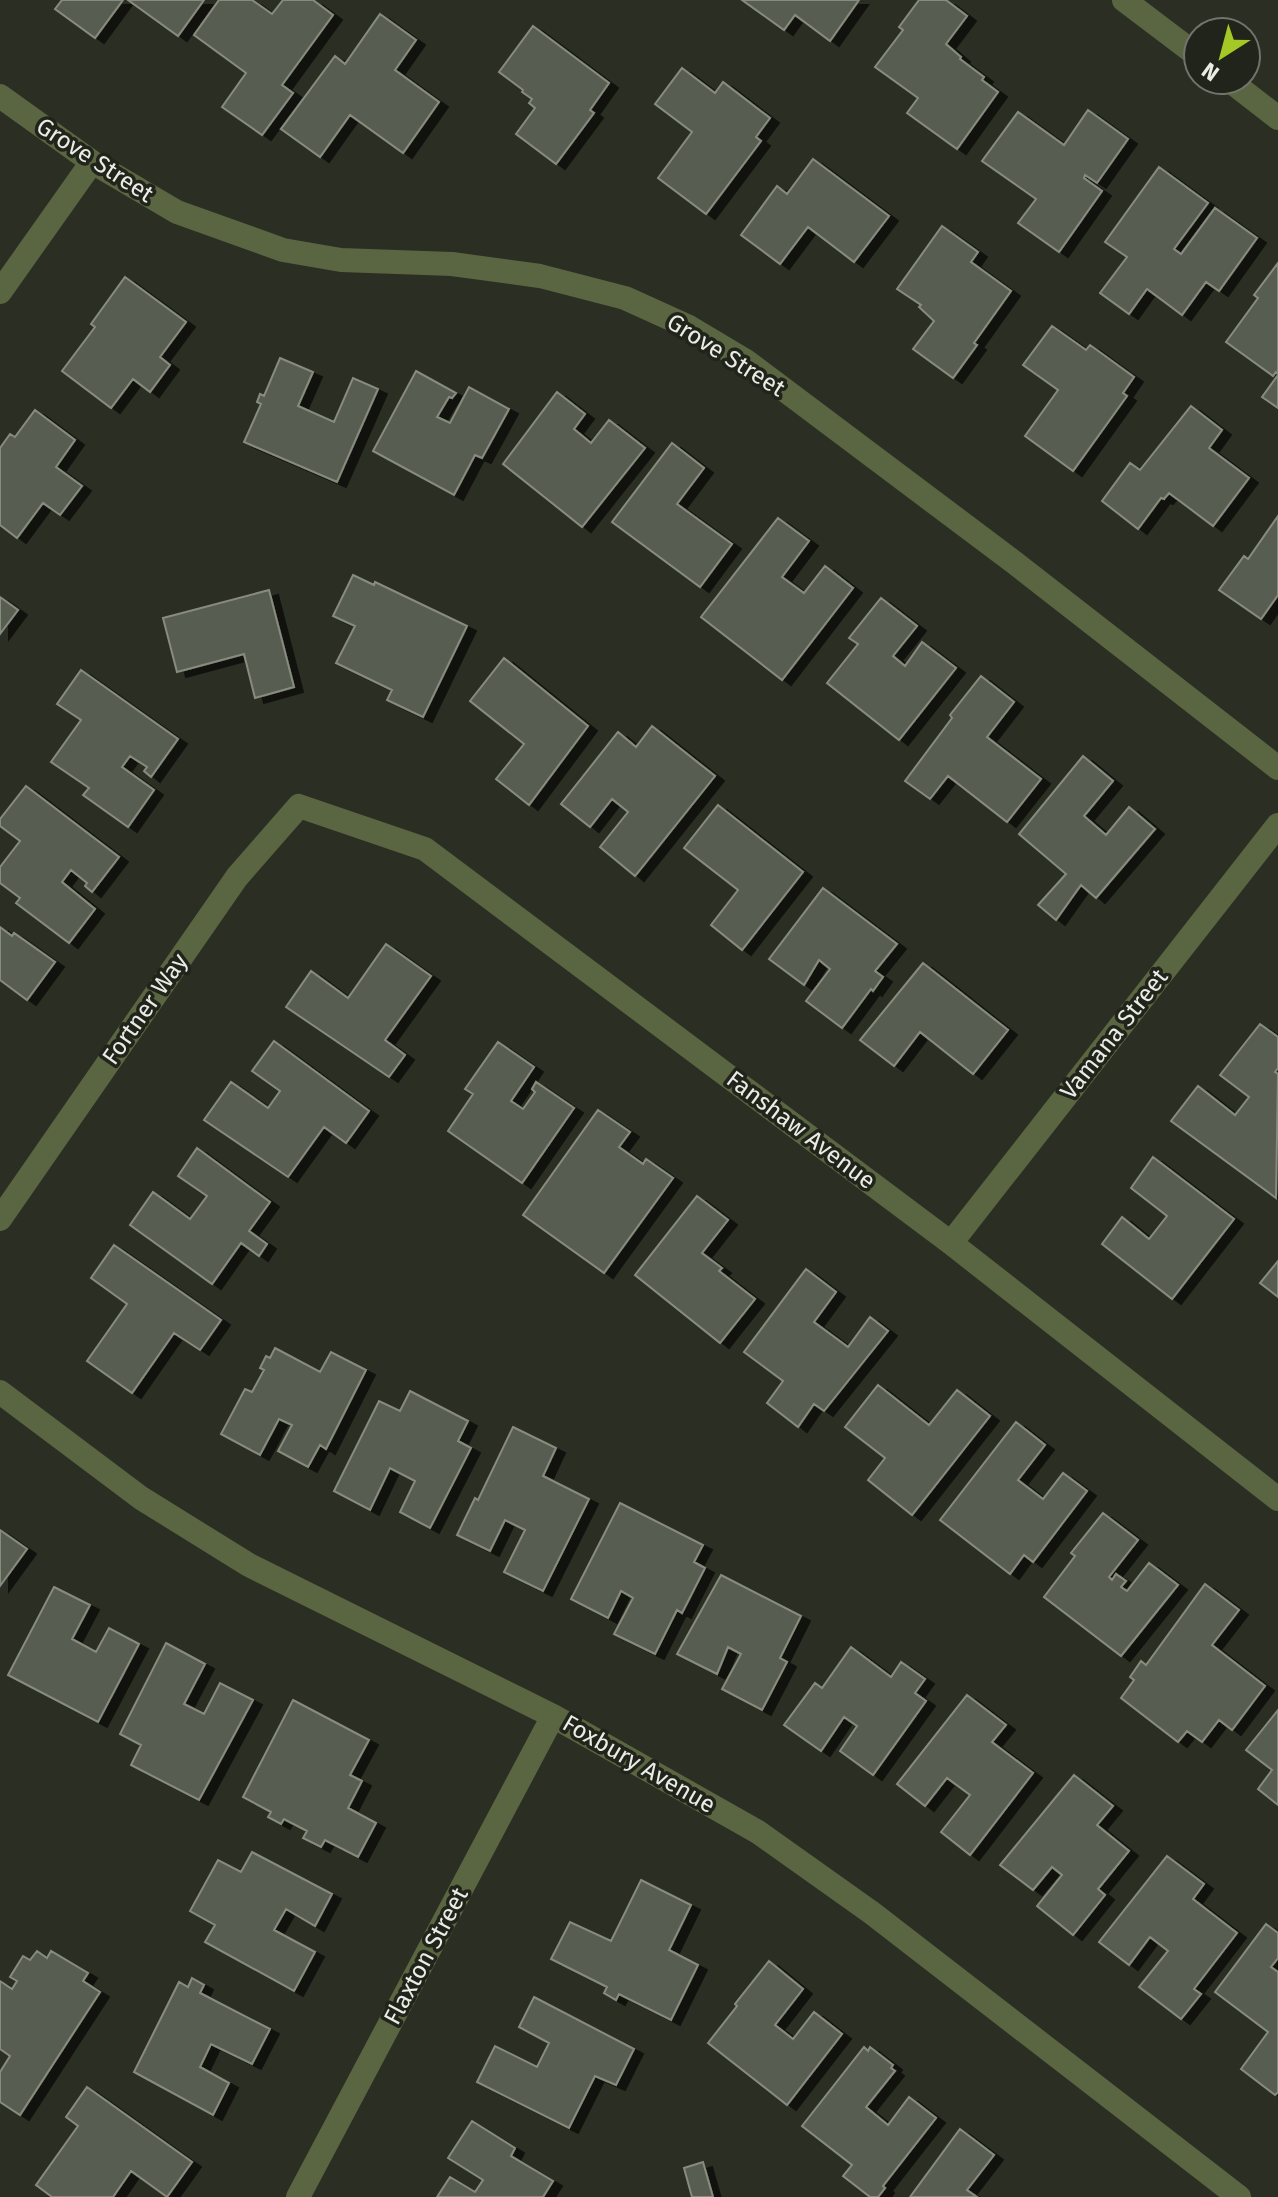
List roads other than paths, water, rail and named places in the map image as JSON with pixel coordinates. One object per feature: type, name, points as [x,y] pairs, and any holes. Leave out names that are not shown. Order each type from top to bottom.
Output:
[{"type":"street","points":[[1124,0],[1182,44]]},
{"type":"street","name":"Grove Street","points":[[0,96],[92,162],[177,212],[283,250],[341,260],[452,264],[540,276],[625,298],[689,327],[746,361],[1015,563],[1278,768]]},
{"type":"street","points":[[1250,96],[1278,118]]},
{"type":"street","points":[[0,292],[92,162]]},
{"type":"street","name":"Fortner Way","points":[[0,1219],[237,877],[299,806]]},
{"type":"street","name":"Fanshaw Avenue","points":[[299,806],[425,849],[951,1243],[1278,1499]]},
{"type":"street","name":"Vamana Street","points":[[951,1243],[1278,825]]},
{"type":"street","name":"Foxbury Avenue","points":[[0,1392],[141,1498],[249,1565],[553,1716],[758,1832],[872,1913],[1239,2197]]},
{"type":"street","name":"Flaxton Street","points":[[298,2197],[553,1716]]}]
